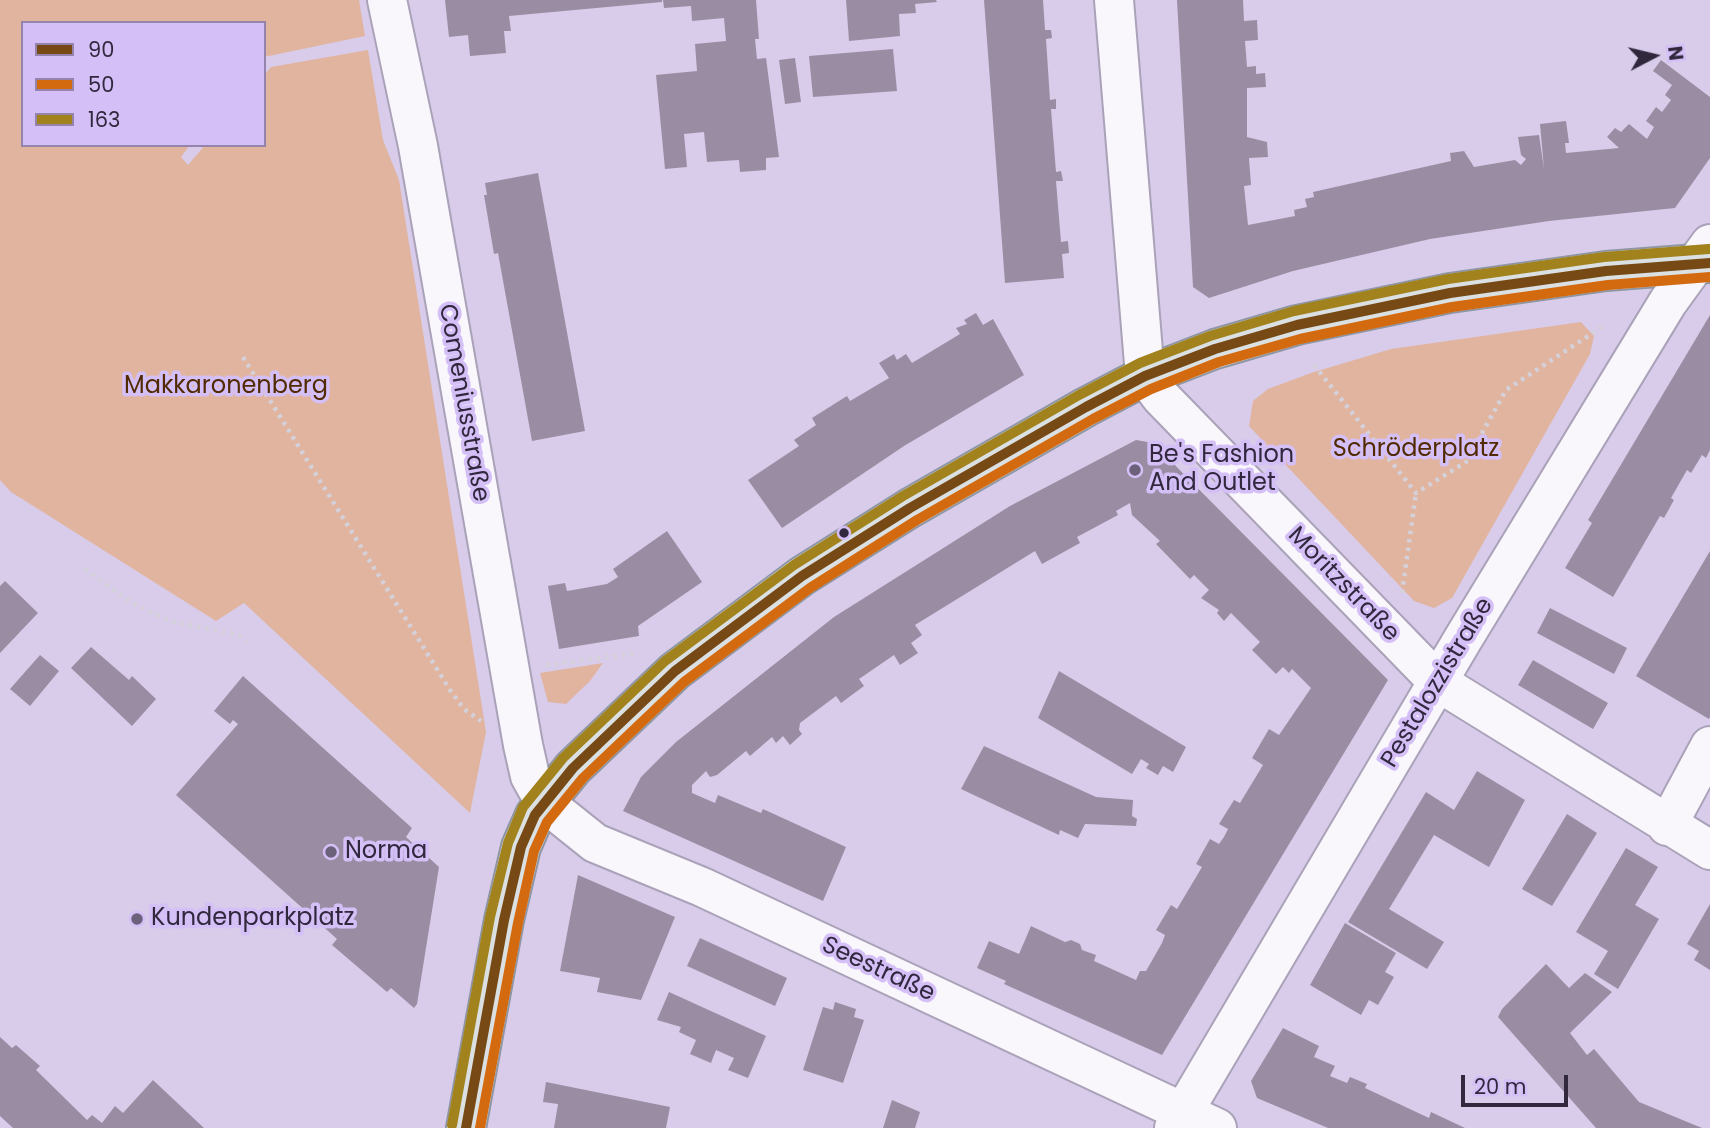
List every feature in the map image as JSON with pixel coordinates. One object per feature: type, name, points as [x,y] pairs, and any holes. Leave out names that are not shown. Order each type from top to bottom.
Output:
[{"type":"main road","points":[[466,1128],[504,920],[521,847],[535,815],[573,768],[676,671],[802,576],[910,508],[1145,376],[1278,330],[1392,304],[1705,257]]},
{"type":"street","name":"Comeniusstraße","points":[[387,0],[418,146],[523,745],[530,776],[544,803]]},
{"type":"street","points":[[1114,0],[1145,376]]},
{"type":"street","name":"Pestalozzistraße","points":[[1178,1120],[1438,682],[1654,326],[1705,257]]},
{"type":"street","name":"Moritzstraße","points":[[1145,376],[1168,405],[1438,682],[1667,826],[1710,850]]},
{"type":"street","points":[[1667,826],[1710,746]]},
{"type":"street","name":"Seestraße","points":[[544,803],[595,843],[702,887],[1178,1120],[1217,1128]]},
{"type":"path","points":[[1416,493],[1466,462],[1506,390],[1605,324]]},
{"type":"path","points":[[243,357],[450,690],[470,714],[492,724]]},
{"type":"path","points":[[1314,365],[1416,493],[1400,605]]},
{"type":"path","points":[[85,569],[132,603],[170,621],[239,635],[246,642]]},
{"type":"path","points":[[541,665],[638,653]]},
{"type":"green space","name":"Makkaronenberg","points":[[0,0],[359,0],[365,36],[266,57],[266,21],[21,21],[21,147],[188,147],[181,157],[188,165],[203,147],[266,147],[266,73],[271,67],[368,50],[383,140],[399,180],[486,732],[470,813],[244,603],[216,621],[11,492],[0,480]]},
{"type":"green space","name":"Schröderplatz","points":[[1581,322],[1594,336],[1590,354],[1452,598],[1434,608],[1414,601],[1249,426],[1253,401],[1268,389],[1311,373],[1391,349]]},
{"type":"green space","points":[[603,663],[590,681],[566,704],[548,702],[540,673]]},
{"type":"building","points":[[445,0],[662,2],[509,16],[511,31],[504,31],[506,53],[470,56],[468,35],[449,37]]},
{"type":"building","points":[[663,0],[756,0],[759,39],[755,39],[757,59],[766,58],[779,157],[766,158],[766,170],[740,172],[739,160],[707,162],[704,132],[684,134],[687,167],[665,169],[656,75],[697,71],[695,44],[726,41],[724,18],[692,21],[691,6],[664,8]]},
{"type":"building","points":[[846,0],[937,2],[915,4],[916,13],[899,14],[900,36],[849,41]]},
{"type":"building","points":[[984,0],[1043,0],[1045,30],[1051,30],[1052,38],[1046,39],[1050,100],[1056,99],[1056,109],[1051,109],[1056,172],[1061,171],[1063,181],[1056,181],[1061,242],[1068,241],[1069,253],[1062,254],[1064,278],[1005,283]]},
{"type":"building","points":[[1177,0],[1243,0],[1244,21],[1257,20],[1258,40],[1245,41],[1247,67],[1256,66],[1256,74],[1265,73],[1266,87],[1247,88],[1247,137],[1267,142],[1268,157],[1249,158],[1251,185],[1244,186],[1248,225],[1295,216],[1294,210],[1307,207],[1305,199],[1314,197],[1313,192],[1451,161],[1450,153],[1464,151],[1474,167],[1515,160],[1521,165],[1526,159],[1521,155],[1518,137],[1539,135],[1544,169],[1540,124],[1566,121],[1569,143],[1565,143],[1566,153],[1619,148],[1607,137],[1615,128],[1621,132],[1629,124],[1647,139],[1654,127],[1646,121],[1656,107],[1662,112],[1671,100],[1665,95],[1672,85],[1653,71],[1661,60],[1710,97],[1710,158],[1675,208],[1549,221],[1430,239],[1293,271],[1209,298],[1193,287]]},
{"type":"building","points":[[893,49],[897,91],[813,97],[809,56]]},
{"type":"building","points":[[795,58],[801,102],[785,104],[779,60]]},
{"type":"building","points":[[538,173],[585,431],[532,441],[498,253],[494,254],[484,195],[487,195],[485,183]]},
{"type":"building","points":[[976,313],[983,325],[993,319],[1024,375],[904,446],[782,528],[748,480],[799,446],[794,440],[816,425],[812,418],[847,396],[850,401],[889,378],[879,363],[894,354],[897,360],[906,354],[912,363],[960,334],[956,328],[967,324],[964,320]]},
{"type":"building","points":[[1710,315],[1710,450],[1706,458],[1702,455],[1691,473],[1687,470],[1671,498],[1674,500],[1664,518],[1660,516],[1613,597],[1565,568],[1592,523],[1588,520]]},
{"type":"building","points":[[1136,440],[1153,443],[1388,680],[1162,1055],[1004,984],[1006,981],[977,968],[989,941],[1019,954],[1031,926],[1065,942],[1071,940],[1080,944],[1082,950],[1096,955],[1094,961],[1136,980],[1140,971],[1146,971],[1162,943],[1165,935],[1156,930],[1171,905],[1177,909],[1202,867],[1196,864],[1210,839],[1219,844],[1224,837],[1228,829],[1219,824],[1234,800],[1240,803],[1263,765],[1252,758],[1269,729],[1279,735],[1311,688],[1292,669],[1289,673],[1283,667],[1276,674],[1252,650],[1260,642],[1231,613],[1224,621],[1217,613],[1219,610],[1201,598],[1209,590],[1194,575],[1190,579],[1156,544],[1160,541],[1132,515],[1130,503],[1116,511],[1118,515],[1077,537],[1080,543],[1042,564],[1035,551],[915,625],[922,635],[911,643],[918,653],[900,665],[894,655],[859,679],[864,686],[841,703],[836,696],[800,723],[799,730],[802,734],[790,745],[783,736],[776,743],[772,737],[750,756],[746,751],[717,775],[710,777],[706,771],[692,785],[692,793],[715,803],[718,795],[761,813],[763,809],[846,847],[823,901],[623,811],[641,777],[676,742],[834,617],[1010,506]]},
{"type":"building","points":[[667,531],[702,582],[638,626],[639,636],[559,649],[548,586],[565,583],[567,591],[607,584],[618,577],[613,569]]},
{"type":"building","points":[[1710,551],[1710,717],[1709,719],[1636,676]]},
{"type":"building","points":[[5,581],[38,613],[0,653],[0,586]]},
{"type":"building","points":[[1550,608],[1627,648],[1614,674],[1537,633]]},
{"type":"building","points":[[91,647],[129,680],[132,676],[156,699],[132,726],[71,668]]},
{"type":"building","points":[[40,655],[59,671],[30,706],[10,689]]},
{"type":"building","points":[[1533,660],[1608,703],[1593,729],[1518,685]]},
{"type":"building","points":[[1059,671],[1186,747],[1173,772],[1163,766],[1158,775],[1146,768],[1149,764],[1141,759],[1132,774],[1038,718]]},
{"type":"building","name":"Norma","points":[[243,676],[412,828],[406,837],[439,867],[417,1004],[414,1008],[391,988],[387,992],[332,945],[337,939],[176,795],[238,724],[233,720],[230,724],[214,711]]},
{"type":"building","points":[[984,746],[1096,797],[1133,800],[1132,816],[1137,819],[1136,826],[1085,824],[1078,838],[1060,830],[1059,835],[961,789]]},
{"type":"building","points":[[1477,771],[1525,800],[1489,867],[1434,835],[1389,909],[1444,942],[1427,969],[1348,922],[1426,792],[1454,810]]},
{"type":"building","points":[[1567,814],[1597,833],[1552,906],[1522,889]]},
{"type":"building","points":[[1626,848],[1658,867],[1635,905],[1659,919],[1618,989],[1594,974],[1608,951],[1576,932]]},
{"type":"building","points":[[578,875],[675,917],[641,1000],[597,992],[600,978],[560,971]]},
{"type":"building","points":[[1710,904],[1710,970],[1694,960],[1699,951],[1687,944]]},
{"type":"building","points":[[1345,923],[1396,953],[1385,972],[1394,977],[1378,1005],[1369,1000],[1361,1015],[1310,985]]},
{"type":"building","points":[[700,938],[787,978],[775,1006],[687,966]]},
{"type":"building","points":[[1546,964],[1569,988],[1585,973],[1612,992],[1570,1033],[1587,1055],[1594,1049],[1639,1102],[1702,1128],[1596,1128],[1498,1017],[1502,1009]]},
{"type":"building","points":[[669,992],[766,1036],[748,1078],[728,1070],[734,1058],[716,1050],[711,1063],[690,1054],[696,1040],[679,1032],[681,1027],[657,1020]]},
{"type":"building","points":[[835,1002],[856,1009],[854,1017],[864,1020],[843,1083],[803,1070],[823,1007],[833,1010]]},
{"type":"building","points":[[1283,1028],[1319,1046],[1314,1057],[1335,1066],[1330,1076],[1347,1083],[1350,1077],[1367,1084],[1365,1088],[1429,1118],[1431,1112],[1465,1128],[1328,1128],[1257,1098],[1251,1081]]},
{"type":"building","points":[[0,1037],[12,1048],[16,1045],[40,1066],[36,1070],[87,1120],[92,1115],[102,1123],[115,1106],[123,1113],[153,1080],[204,1128],[13,1128],[0,1116]]},
{"type":"building","points":[[546,1082],[670,1107],[666,1128],[554,1128],[558,1104],[543,1102]]},
{"type":"building","points":[[892,1100],[920,1112],[915,1128],[883,1128]]},
{"type":"transit line","name":"163","points":[[452,1125],[490,917],[508,843],[523,807],[563,758],[665,661],[794,565],[903,496],[1079,395],[1140,363],[1210,336],[1294,311],[1448,279],[1604,257],[1709,249]]},
{"type":"transit line","name":"90","points":[[466,1128],[504,920],[521,847],[535,815],[573,768],[675,671],[802,576],[910,508],[1086,407],[1145,376],[1215,349],[1297,325],[1450,293],[1606,271],[1710,263]]},
{"type":"transit line","name":"50","points":[[480,1128],[518,923],[534,851],[547,822],[583,778],[684,682],[810,588],[917,520],[1093,419],[1151,389],[1219,362],[1300,339],[1452,307],[1608,285],[1710,277]]},
{"type":"place","name":"Be's Fashion And Outlet","points":[[1135,470]]},
{"type":"place","name":"Norma","points":[[331,852]]},
{"type":"place","name":"Kundenparkplatz","points":[[137,919]]}]
